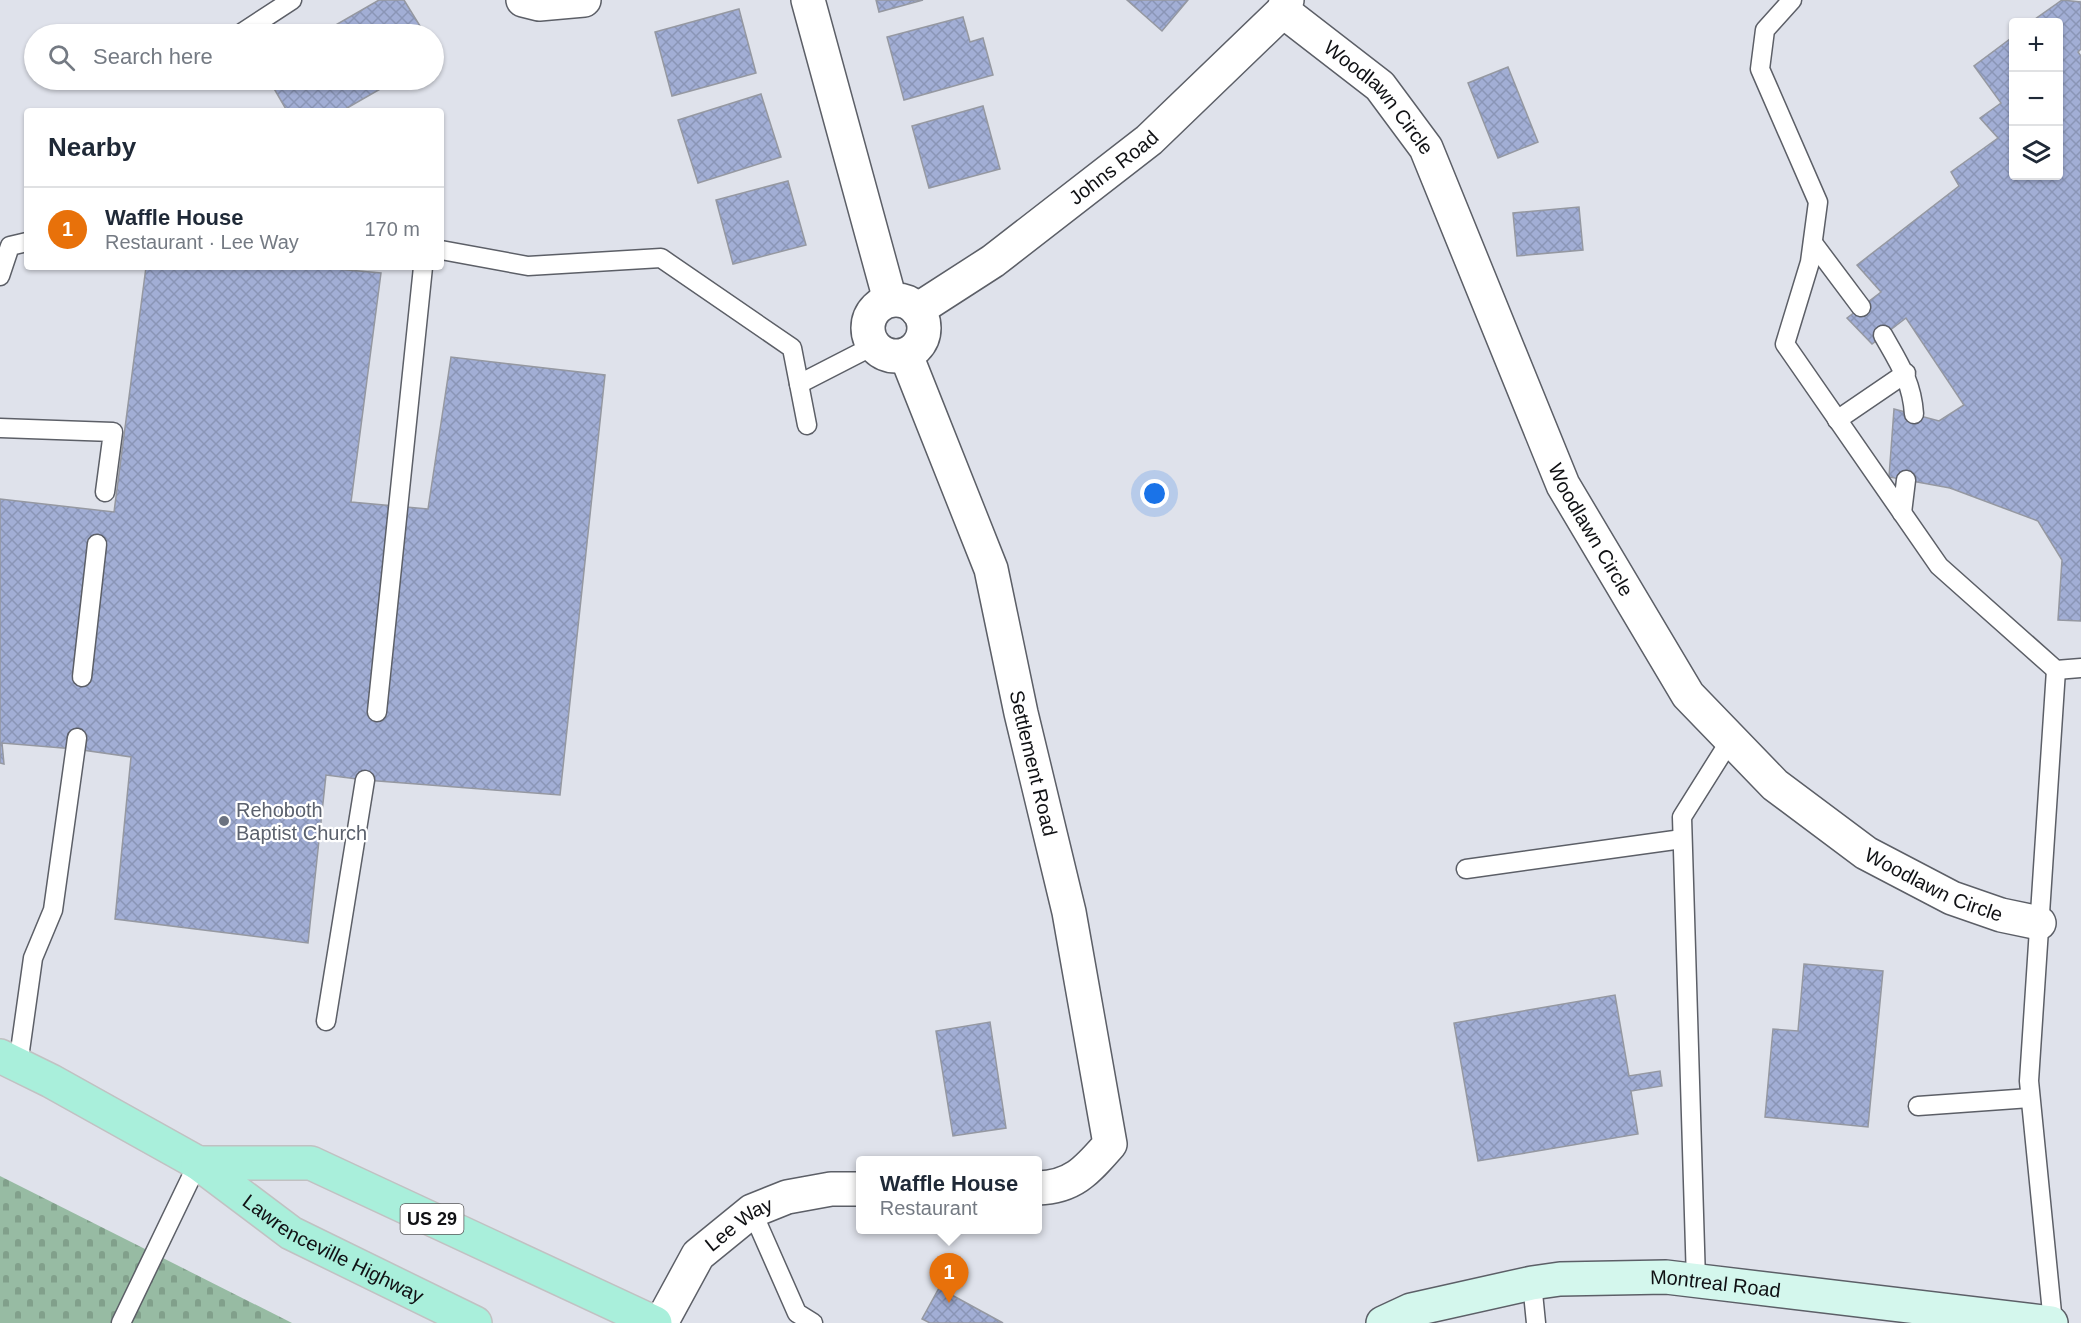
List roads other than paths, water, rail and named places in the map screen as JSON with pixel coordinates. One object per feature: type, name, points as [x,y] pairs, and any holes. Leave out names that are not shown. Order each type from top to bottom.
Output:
[{"type":"main road","name":"Lawrenceville Highway","points":[[9,1060],[198,1163],[291,1233],[475,1323]]},
{"type":"main road","name":"Lawrenceville Highway","points":[[198,1163],[311,1163],[655,1323]]},
{"type":"street","points":[[523,0],[539,4],[584,0]]},
{"type":"street","points":[[808,0],[904,305],[924,326],[923,335],[914,350],[906,355],[888,356],[880,353],[873,346],[867,328],[869,318],[881,304],[904,305]]},
{"type":"street","name":"Johns Road","points":[[904,305],[993,261],[1149,140],[1285,5]]},
{"type":"street","name":"Woodlawn Circle","points":[[1285,5],[1380,86],[1426,148],[1563,485],[1688,695],[1775,785],[1866,853],[1952,898],[2001,915],[2039,923]]},
{"type":"street","name":"Settlement Road","points":[[906,355],[991,569],[1021,713],[1069,912],[1110,1144],[1083,1174],[1053,1187],[1042,1188]]},
{"type":"street","name":"Lee Way","points":[[661,1323],[698,1255],[752,1211],[787,1197],[831,1189],[856,1189]]},
{"type":"street","name":"Montreal Road","points":[[1383,1323],[1411,1310],[1532,1283],[1560,1279],[1666,1277],[2052,1323]]},
{"type":"lane","points":[[255,24],[292,0]]},
{"type":"lane","points":[[1792,0],[1765,30],[1760,69],[1818,202],[1810,262],[1785,344],[1940,566],[2056,670],[2081,668]]},
{"type":"lane","points":[[0,276],[10,246],[24,243]]},
{"type":"lane","points":[[1813,243],[1861,307]]},
{"type":"lane","points":[[444,251],[528,266],[661,258],[792,348],[807,425]]},
{"type":"lane","points":[[377,712],[423,270]]},
{"type":"lane","points":[[1883,335],[1906,373],[1913,396],[1914,414]]},
{"type":"lane","points":[[799,384],[873,346]]},
{"type":"lane","points":[[1837,420],[1906,373]]},
{"type":"lane","points":[[0,428],[113,432],[105,492]]},
{"type":"lane","points":[[1902,513],[1906,480]]},
{"type":"lane","points":[[82,677],[98,544]]},
{"type":"lane","points":[[2052,1323],[2029,1081],[2056,670]]},
{"type":"lane","points":[[9,1060],[33,957],[53,910],[77,738]]},
{"type":"lane","points":[[1696,1281],[1682,817],[1731,739]]},
{"type":"lane","points":[[326,1022],[365,780]]},
{"type":"lane","points":[[1466,868],[1682,839]]},
{"type":"lane","points":[[1918,1106],[2030,1098]]},
{"type":"lane","points":[[121,1323],[198,1163]]},
{"type":"lane","points":[[752,1211],[797,1313],[813,1323]]},
{"type":"lane","points":[[1532,1283],[1536,1323]]},
{"type":"place","name":"Rehoboth Baptist Church","points":[[224,821]]},
{"type":"place","name":"Waffle House","points":[[949,1303]]}]
